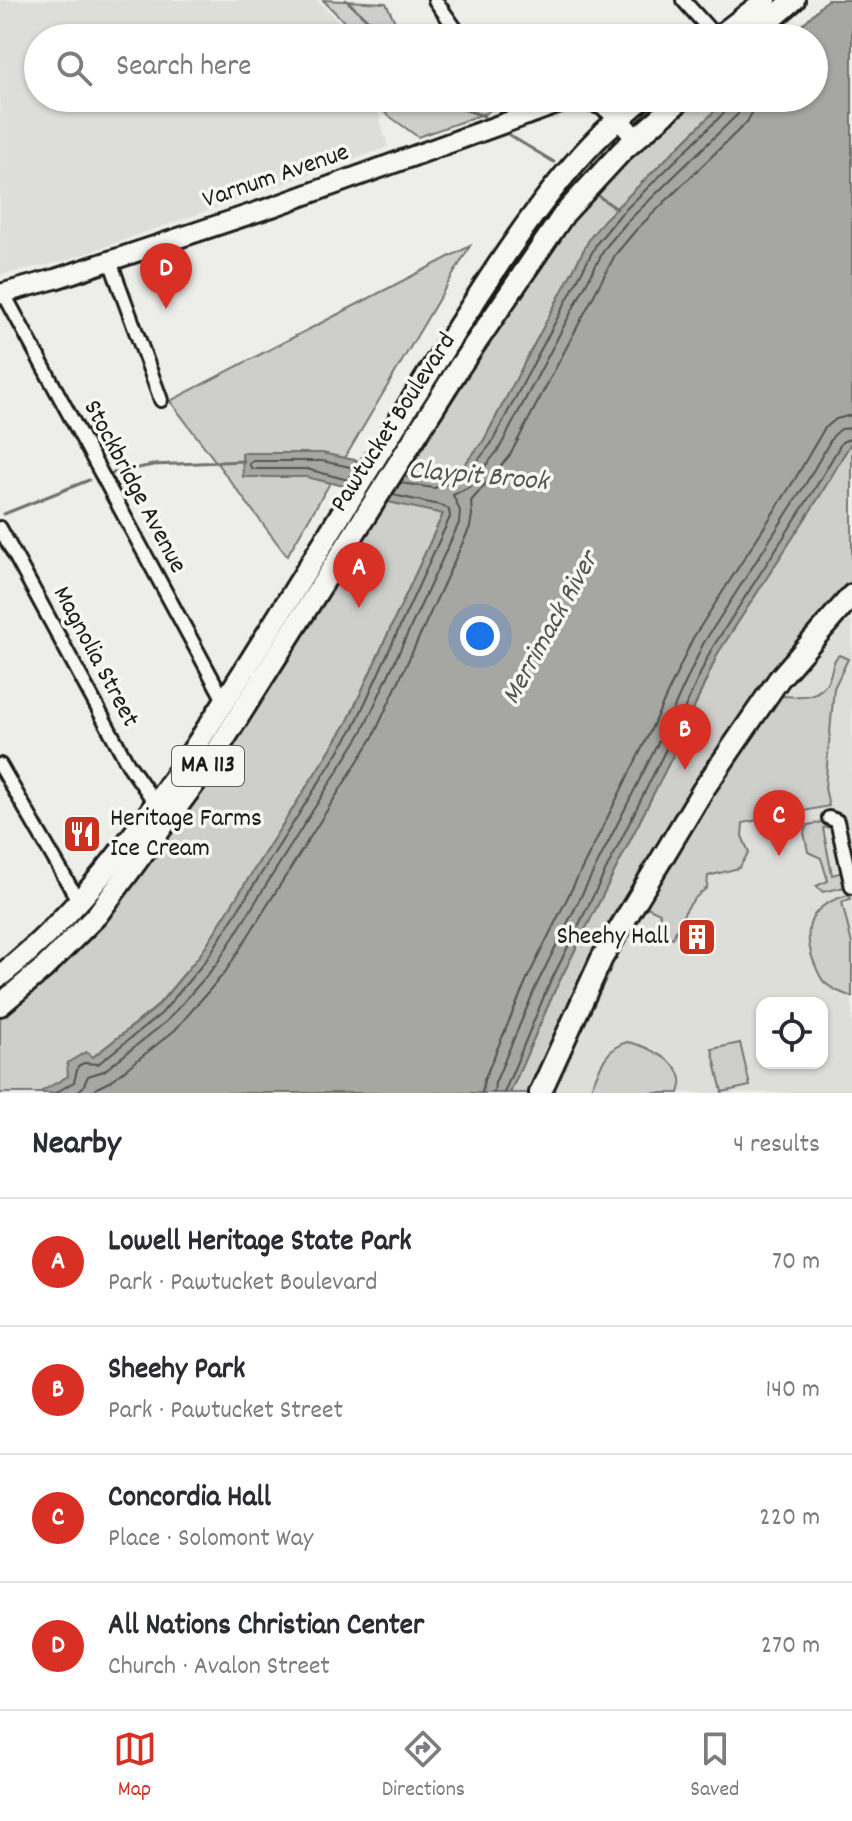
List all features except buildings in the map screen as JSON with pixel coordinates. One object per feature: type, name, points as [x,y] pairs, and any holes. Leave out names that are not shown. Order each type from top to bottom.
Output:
[{"type":"main road","points":[[735,24],[766,0]]},
{"type":"main road","points":[[766,24],[794,0]]},
{"type":"main road","name":"Varnum Avenue","points":[[2,294],[289,201],[537,112]]},
{"type":"main road","name":"Varnum Avenue","points":[[611,112],[636,139]]},
{"type":"main road","points":[[619,120],[620,112]]},
{"type":"main road","name":"MA 113","points":[[619,120],[628,112]]},
{"type":"main road","name":"MA 113","points":[[636,139],[667,112]]},
{"type":"main road","name":"Pawtucket Boulevard","points":[[0,976],[44,939],[79,902],[156,804],[225,702],[452,335],[576,161],[619,120]]},
{"type":"main road","name":"Pawtucket Boulevard","points":[[0,1005],[79,935],[140,860],[208,765],[520,275],[561,217],[636,139]]},
{"type":"main road","points":[[540,1093],[602,958],[703,790],[779,679],[852,595]]},
{"type":"street","points":[[435,0],[452,24]]},
{"type":"street","points":[[683,0],[704,24]]},
{"type":"street","points":[[516,112],[520,118]]},
{"type":"street","points":[[110,261],[161,400]]},
{"type":"street","name":"Stockbridge Avenue","points":[[2,294],[225,702]]},
{"type":"street","name":"Magnolia Street","points":[[0,528],[128,764],[156,804]]},
{"type":"street","points":[[0,765],[79,902]]},
{"type":"street","points":[[829,818],[837,821],[852,887]]},
{"type":"shaded area","points":[[0,0],[317,0],[341,24],[24,24],[24,112],[378,112],[388,147],[64,261],[0,275]]},
{"type":"shaded area","points":[[323,0],[386,3],[396,24],[346,24]]},
{"type":"shaded area","points":[[386,112],[487,112],[418,137]]},
{"type":"shaded area","points":[[679,112],[714,112],[615,209],[590,238],[484,440],[457,474],[443,514],[347,723],[200,955],[156,1007],[69,1076],[39,1093],[0,1093],[0,1013],[75,952],[143,871],[205,786],[514,295],[576,209],[643,142]]},
{"type":"shaded area","points":[[470,246],[287,556],[170,401]]},
{"type":"shaded area","points":[[852,441],[852,584],[791,649],[665,833],[607,925],[530,1093],[510,1093],[554,992],[675,751],[718,653]]},
{"type":"shaded area","points":[[852,621],[852,1093],[547,1093],[600,975],[798,666],[840,622]]},
{"type":"shaded area","points":[[839,655],[848,659],[834,688],[825,788],[829,806],[743,823],[742,836],[749,852],[739,868],[708,876],[707,888],[690,904],[673,938],[656,931],[660,913],[645,906],[700,806],[776,696],[806,696],[819,691],[829,679],[833,663]]},
{"type":"shaded area","points":[[829,821],[832,825],[823,828],[832,875],[843,872],[845,887],[823,892],[816,886],[828,881],[821,858],[808,852],[804,832],[808,825]]},
{"type":"shaded area","points":[[849,895],[850,899],[842,902],[852,944],[852,997],[822,980],[813,960],[808,936],[813,917],[819,910]]},
{"type":"shaded area","points":[[627,1042],[648,1049],[676,1068],[681,1078],[679,1093],[589,1093],[607,1056]]},
{"type":"shaded area","points":[[740,1043],[750,1086],[722,1092],[712,1049]]},
{"type":"water","name":"Merrimack River","points":[[827,0],[852,0],[852,441],[718,653],[675,751],[554,992],[510,1093],[39,1093],[68,1076],[67,1063],[86,1052],[93,1057],[156,1008],[200,955],[347,723],[443,514],[370,498],[344,486],[306,477],[243,477],[242,453],[322,453],[364,462],[409,478],[434,480],[457,474],[484,440],[590,238],[604,220],[714,112],[828,112],[828,24],[803,24]]},
{"type":"waterway","points":[[346,0],[372,24]]},
{"type":"waterway","points":[[472,112],[484,116]]},
{"type":"waterway","points":[[509,135],[554,162]]},
{"type":"waterway","points":[[597,195],[617,209]]},
{"type":"waterway","name":"Claypit Brook","points":[[109,474],[153,465],[244,461]]},
{"type":"waterway","name":"Claypit Brook","points":[[4,514],[89,480]]},
{"type":"place","name":"All Nations Christian Center","points":[[166,309]]},
{"type":"place","name":"Lowell Heritage State Park","points":[[359,608]]},
{"type":"place","name":"Sheehy Park","points":[[685,770]]},
{"type":"place","name":"Heritage Farms Ice Cream","points":[[82,834]]},
{"type":"place","name":"Concordia Hall","points":[[779,856]]},
{"type":"place","name":"Sheehy Hall","points":[[697,937]]}]
